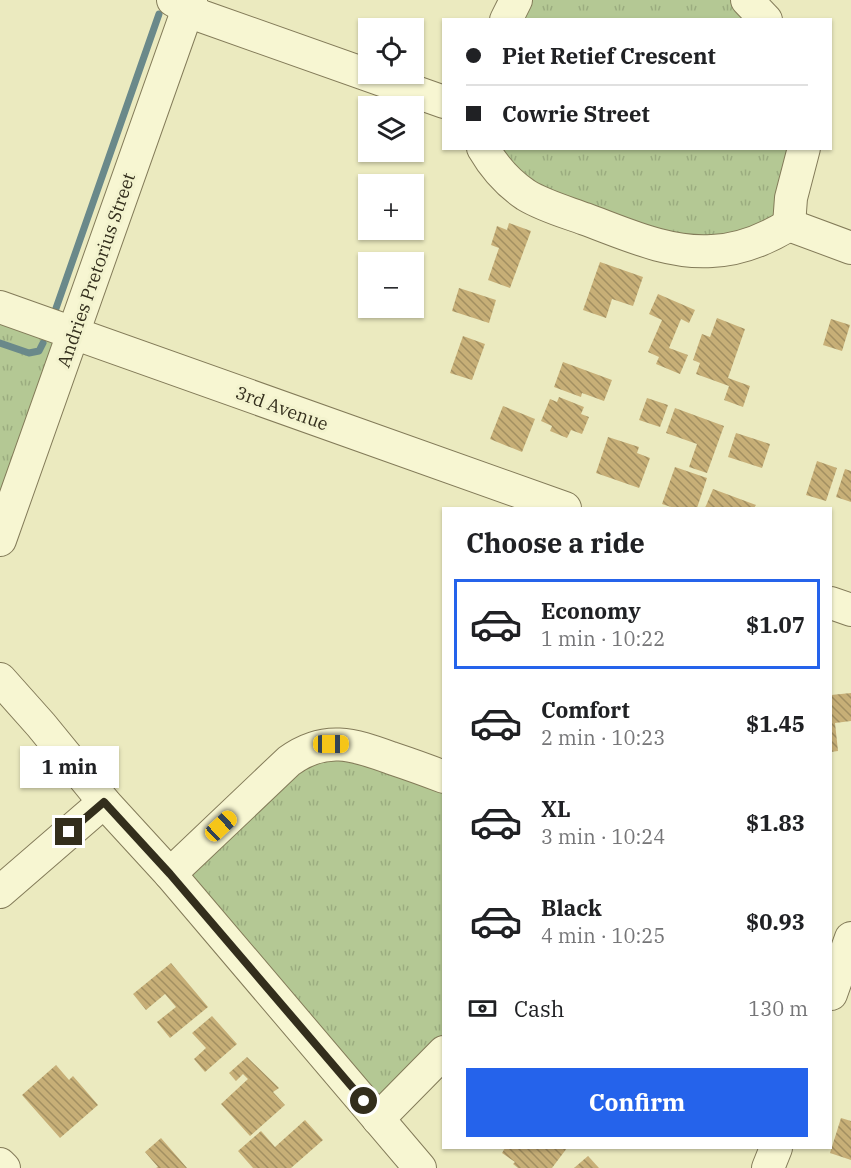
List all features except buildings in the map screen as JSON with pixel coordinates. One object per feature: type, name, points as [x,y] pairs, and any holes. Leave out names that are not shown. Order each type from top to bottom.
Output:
[{"type":"street","points":[[507,18],[516,0]]},
{"type":"street","points":[[747,0],[764,18]]},
{"type":"street","points":[[184,3],[201,16],[442,101]]},
{"type":"street","name":"Andries Pretorius Street","points":[[0,540],[73,334],[184,3]]},
{"type":"street","points":[[484,150],[502,174],[517,188],[537,201],[666,248],[698,252],[735,248],[765,238],[789,225],[851,248]]},
{"type":"street","points":[[789,225],[791,198],[803,150]]},
{"type":"street","name":"3rd Avenue","points":[[0,307],[562,507]]},
{"type":"street","points":[[832,603],[851,610]]},
{"type":"street","points":[[0,680],[41,725],[104,802],[170,874],[420,1168]]},
{"type":"street","points":[[170,874],[289,761],[309,749],[331,744],[356,746],[442,776]]},
{"type":"street","points":[[0,892],[104,802]]},
{"type":"street","points":[[832,991],[851,938]]},
{"type":"street","points":[[378,1119],[442,1054]]},
{"type":"street","points":[[768,1168],[776,1149]]},
{"type":"street","points":[[0,1164],[4,1168]]},
{"type":"green space","points":[[523,0],[736,0],[757,18],[513,18]]},
{"type":"green space","points":[[494,150],[797,150],[778,218],[710,244],[540,194]]},
{"type":"green space","points":[[0,317],[44,332],[57,345],[0,511]]},
{"type":"green space","points":[[331,753],[442,785],[442,1042],[381,1095],[375,1094],[192,880],[192,871],[294,769]]},
{"type":"waterway","points":[[54,314],[159,14]]},
{"type":"waterway","points":[[0,343],[29,353],[39,351],[43,343]]},
{"type":"route","points":[[69,832],[104,802],[170,874],[364,1101]]}]
